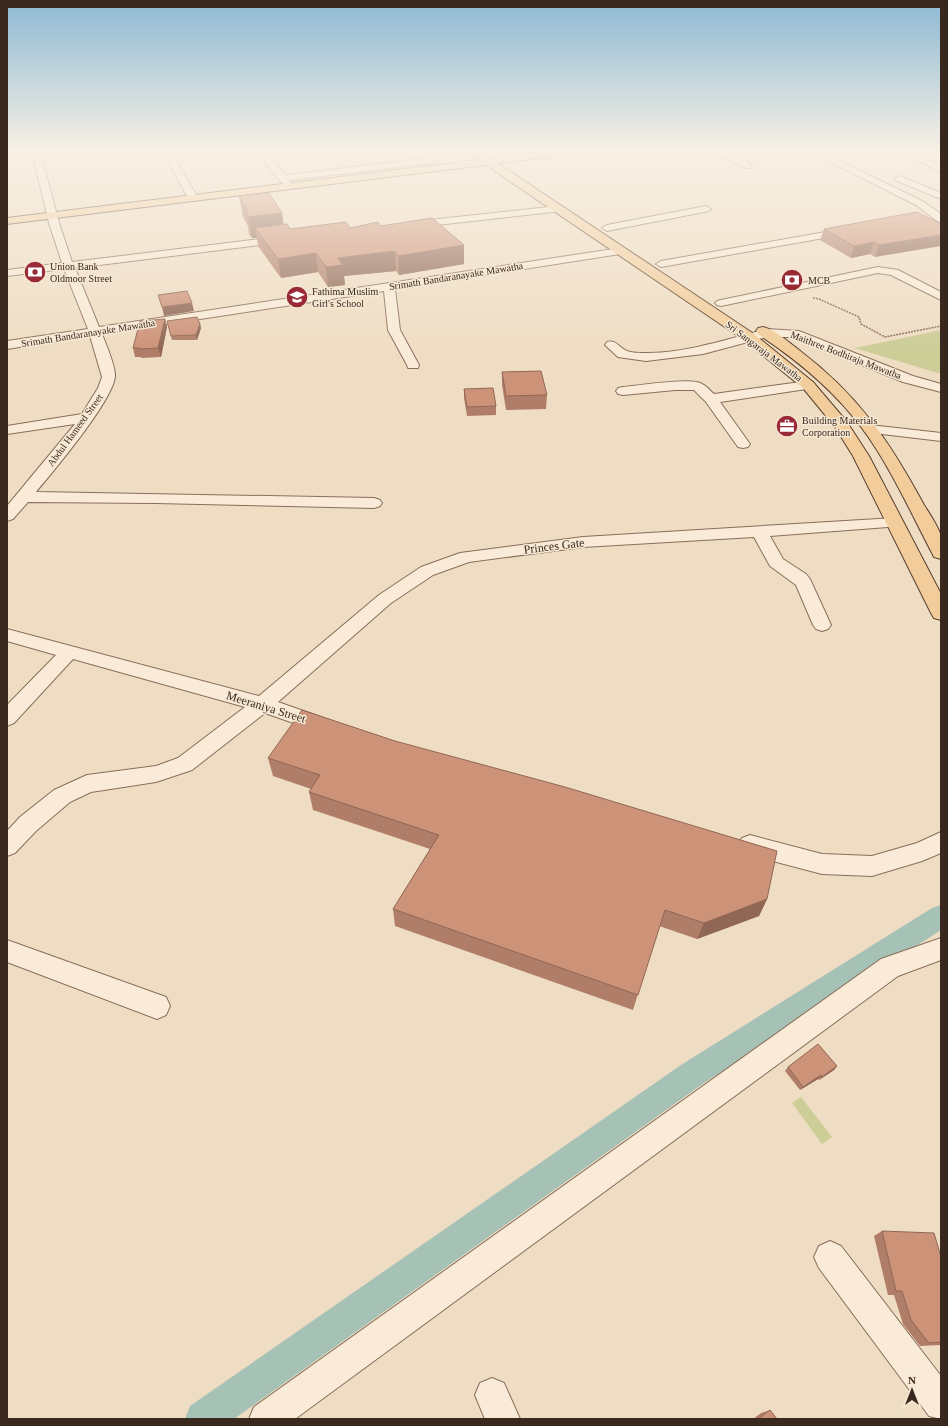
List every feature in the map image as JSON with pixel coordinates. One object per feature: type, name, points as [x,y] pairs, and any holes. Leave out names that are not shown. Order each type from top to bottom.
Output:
[{"type":"main road","points":[[7,221],[33,218]]},
{"type":"main road","points":[[573,218],[620,244]]},
{"type":"main road","points":[[604,226],[620,244]]},
{"type":"main road","name":"Sri Sangaraja Mawatha","points":[[620,244],[749,337],[808,385],[828,406],[842,425],[861,456],[941,612]]},
{"type":"main road","name":"Sri Sangaraja Mawatha","points":[[640,249],[767,333],[807,363],[829,382],[853,407],[888,456],[941,553]]},
{"type":"street","name":"Abdul Hameed Street","points":[[7,516],[25,497],[86,418],[103,394],[109,377],[96,331],[67,265],[53,218]]},
{"type":"street","points":[[400,226],[479,218]]},
{"type":"street","points":[[604,226],[655,218]]},
{"type":"street","points":[[661,264],[857,229]]},
{"type":"street","points":[[7,273],[298,237]]},
{"type":"street","name":"Srimath Bandaranayake Mawatha","points":[[7,345],[388,286],[620,244]]},
{"type":"street","points":[[721,303],[878,270],[894,272],[941,297]]},
{"type":"street","points":[[388,286],[394,330],[413,365]]},
{"type":"street","name":"Maithree Bodhiraja Mawatha","points":[[611,346],[622,354],[646,357],[703,350],[767,333],[795,334],[908,379],[941,388]]},
{"type":"street","points":[[711,399],[808,385]]},
{"type":"street","points":[[623,391],[675,386],[697,386],[711,399],[743,444]]},
{"type":"street","points":[[7,430],[86,418]]},
{"type":"street","points":[[870,429],[941,437]]},
{"type":"street","points":[[25,497],[155,498],[374,503]]},
{"type":"street","name":"Princes Gate","points":[[7,846],[28,824],[62,796],[87,784],[156,774],[185,764],[262,704],[386,599],[427,571],[466,557],[583,542],[895,523]]},
{"type":"street","points":[[759,531],[776,562],[800,578],[804,583],[822,626]]},
{"type":"street","name":"Meeraniya Street","points":[[7,635],[262,704],[337,729]]},
{"type":"street","points":[[7,718],[70,651]]},
{"type":"street","points":[[729,839],[822,864],[872,866],[922,851],[941,842]]},
{"type":"street","points":[[266,1419],[890,967],[941,949]]},
{"type":"street","points":[[7,951],[157,1006]]},
{"type":"street","points":[[830,1257],[941,1404]]},
{"type":"path","points":[[778,290],[787,295],[819,299],[859,317],[861,324],[885,337],[941,326]]},
{"type":"green space","points":[[941,330],[941,374],[855,348]]},
{"type":"green space","points":[[801,1097],[832,1137],[822,1144],[792,1103]]},
{"type":"building","points":[[432,218],[464,245],[398,256],[395,251],[338,258],[343,265],[326,267],[316,253],[278,259],[255,228],[287,224],[290,229],[346,222],[350,228],[378,222],[381,226]]},
{"type":"building","points":[[887,218],[928,218],[941,224],[941,235],[879,245],[874,242],[854,246],[824,229]]},
{"type":"building","points":[[187,291],[192,303],[162,307],[158,295]]},
{"type":"building","points":[[197,317],[200,324],[196,335],[171,336],[167,321]]},
{"type":"building","points":[[165,319],[158,348],[133,348],[140,321]]},
{"type":"building","points":[[541,371],[547,395],[506,396],[502,372]]},
{"type":"building","points":[[493,388],[496,406],[467,407],[464,389]]},
{"type":"building","points":[[302,710],[395,741],[565,787],[777,851],[767,899],[704,923],[665,910],[638,995],[393,909],[439,835],[309,792],[320,775],[268,758]]},
{"type":"building","points":[[818,1044],[837,1066],[822,1077],[821,1075],[803,1087],[788,1067]]},
{"type":"building","points":[[882,1231],[934,1233],[941,1257],[941,1342],[929,1343],[911,1320],[902,1291],[896,1291]]},
{"type":"building","points":[[770,1410],[777,1419],[758,1419]]},
{"type":"waterway","points":[[203,1419],[691,1075],[941,916]]},
{"type":"place","name":"Union Bank Oldmoor Street","points":[[35,272]]},
{"type":"place","name":"MCB","points":[[792,280]]},
{"type":"place","name":"Fathima Muslim Girl's School","points":[[297,297]]},
{"type":"place","name":"Building Materials Corporation","points":[[787,426]]}]
